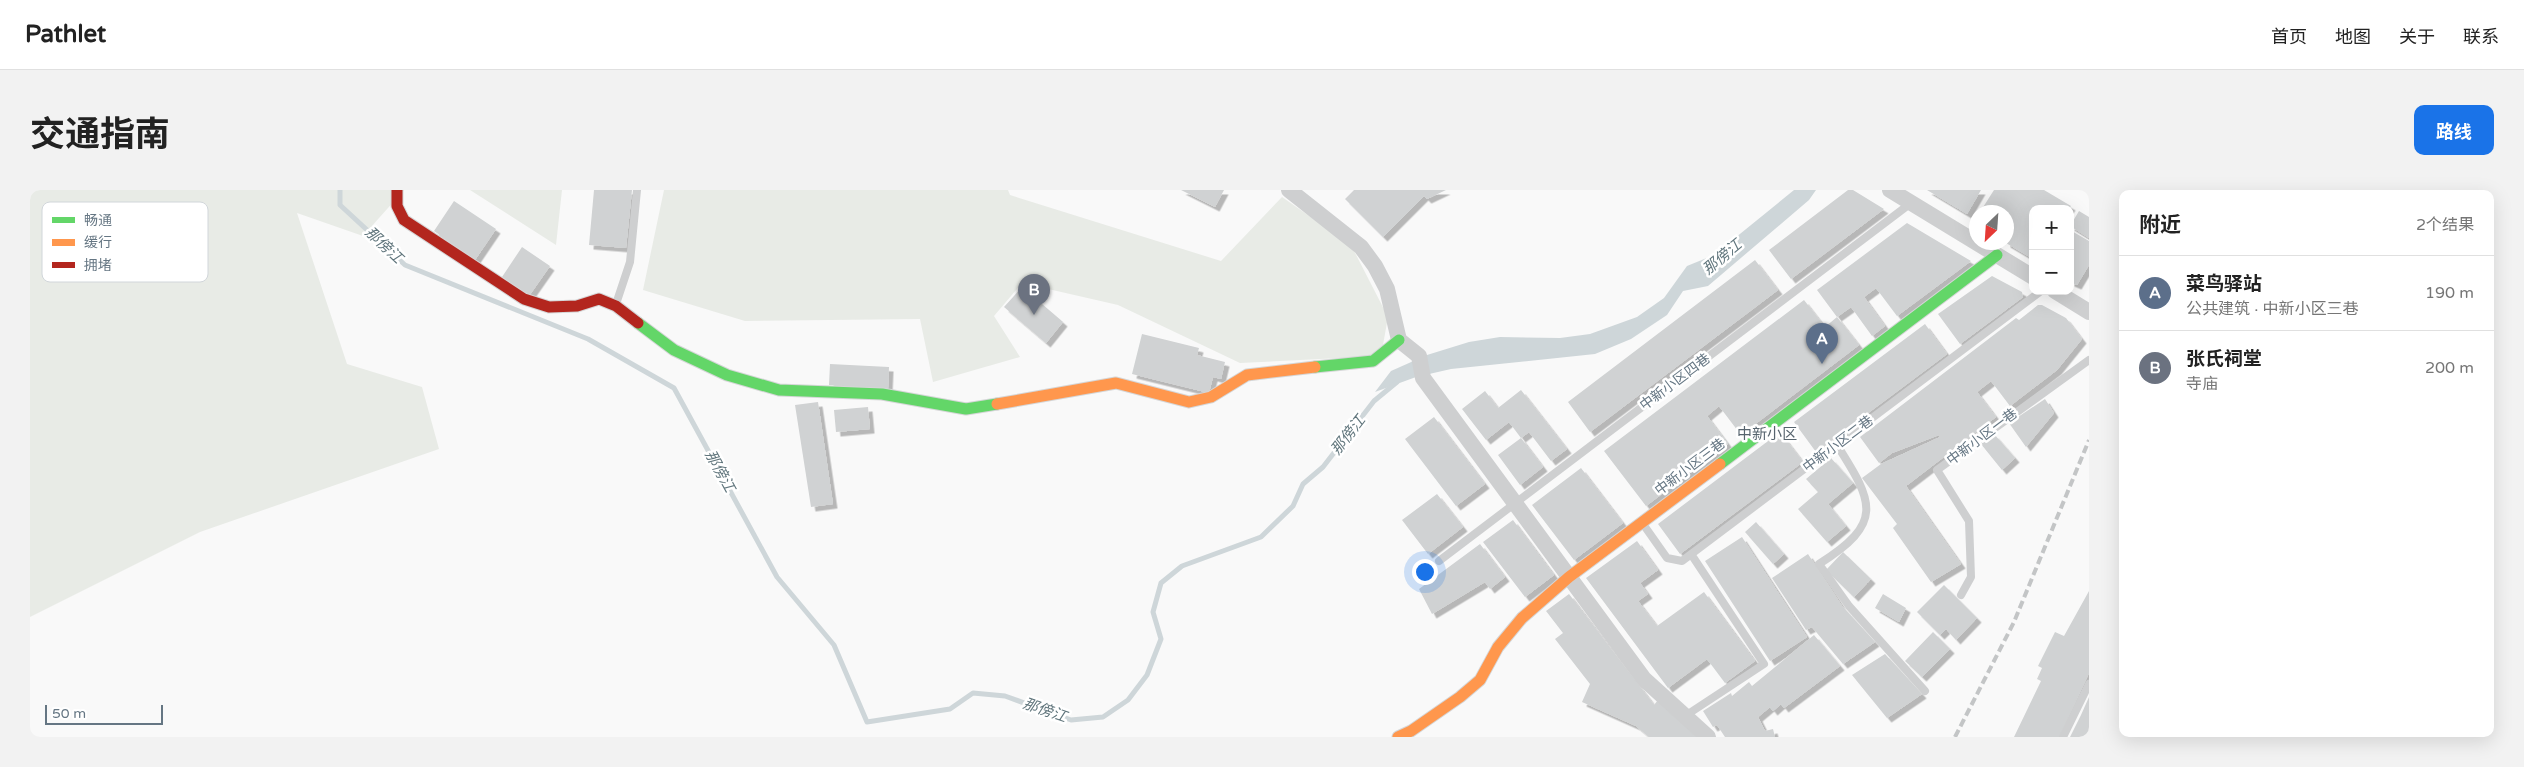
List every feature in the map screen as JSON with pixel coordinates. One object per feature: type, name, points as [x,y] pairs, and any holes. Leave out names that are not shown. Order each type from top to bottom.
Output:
[{"type":"street","points":[[397,190],[397,206],[404,220],[524,299],[549,306],[577,306],[599,299],[616,306],[674,350],[727,375],[779,390],[882,394],[966,409],[1116,383],[1189,402],[1211,397],[1247,375],[1373,361],[1399,340]]},
{"type":"street","points":[[1289,190],[1361,247],[1375,266],[1387,289],[1399,340],[1419,356],[1423,378],[1644,679],[1708,737]]},
{"type":"street","points":[[1890,190],[2029,275]]},
{"type":"street","name":"中新小区三巷","points":[[1398,737],[1411,731],[1452,703],[1480,680],[1498,647],[1522,618],[1569,576],[1997,256]]},
{"type":"street","points":[[2061,295],[2089,312]]},
{"type":"lane","points":[[616,306],[630,262],[637,190]]},
{"type":"lane","name":"中新小区四巷","points":[[1439,560],[1911,203]]},
{"type":"lane","name":"中新小区二巷","points":[[1641,522],[1667,558],[1682,561],[2036,295]]},
{"type":"lane","name":"中新小区一巷","points":[[1961,595],[1971,577],[1969,521],[1937,470],[2089,360]]},
{"type":"lane","points":[[1837,445],[1861,483],[1866,502],[1865,517],[1857,536],[1843,549],[1819,564],[1849,606],[1925,691]]},
{"type":"lane","points":[[1685,716],[1764,664],[1691,554]]},
{"type":"lane","points":[[2063,737],[2089,684]]},
{"type":"shaded area","points":[[30,190],[404,190],[363,236],[297,213],[347,364],[422,387],[439,449],[200,532],[30,617]]},
{"type":"shaded area","points":[[470,190],[562,190],[556,245]]},
{"type":"shaded area","points":[[664,190],[1008,190],[1010,195],[1221,261],[1282,197],[1351,245],[1388,317],[1381,356],[1240,363],[1118,305],[1022,283],[994,316],[1020,357],[933,382],[920,319],[745,321],[643,290]]},
{"type":"water","points":[[1794,190],[1816,190],[1809,200],[1708,286],[1683,291],[1667,315],[1631,339],[1595,354],[1451,369],[1416,377],[1375,392],[1391,371],[1427,355],[1469,342],[1500,337],[1560,338],[1590,334],[1637,317],[1664,298],[1687,266],[1714,255]]},
{"type":"building","points":[[594,190],[632,190],[626,248],[589,245]]},
{"type":"building","points":[[1181,190],[1224,190],[1215,207]]},
{"type":"building","points":[[1354,190],[1446,190],[1427,199],[1424,196],[1383,237],[1345,199]]},
{"type":"building","points":[[1848,190],[1853,190],[1884,209],[1791,279],[1769,250]]},
{"type":"building","points":[[1927,190],[1981,190],[1972,205],[1969,205],[1967,214]]},
{"type":"building","points":[[1994,190],[2044,190],[2069,205],[2029,205],[2029,257],[2014,248],[2014,205],[1984,205]]},
{"type":"building","points":[[454,201],[496,229],[475,260],[434,231]]},
{"type":"building","points":[[2079,211],[2089,217],[2089,238],[2074,229],[2074,219]]},
{"type":"building","points":[[1907,223],[1971,261],[1897,316],[1876,288],[1864,297],[1885,326],[1872,336],[1851,307],[1837,317],[1817,290]]},
{"type":"building","points":[[2074,232],[2089,241],[2089,265],[2077,285],[2074,284]]},
{"type":"building","points":[[522,247],[550,266],[529,296],[502,277]]},
{"type":"building","points":[[1755,260],[1778,290],[1590,432],[1568,402]]},
{"type":"building","points":[[1992,276],[2022,292],[2023,297],[1960,344],[1938,314]]},
{"type":"building","points":[[1022,287],[1063,322],[1046,343],[1004,307]]},
{"type":"building","points":[[1804,300],[1825,327],[1837,317],[1859,345],[1741,435],[1719,406],[1707,416],[1728,444],[1646,506],[1604,451]]},
{"type":"building","points":[[2038,305],[2042,305],[2066,318],[2082,339],[2057,370],[2010,406],[1991,381],[1977,392],[1996,417],[1906,486],[1961,564],[1931,582],[1893,528],[1897,524],[1862,478],[1881,464],[1940,437],[1939,435],[1892,453],[1879,463],[1860,437],[2016,318],[2019,320]]},
{"type":"building","points":[[1925,324],[1947,354],[1816,452],[1794,422]]},
{"type":"building","points":[[1142,334],[1199,348],[1197,355],[1225,362],[1221,379],[1213,377],[1209,393],[1132,374]]},
{"type":"building","points":[[830,364],[889,367],[888,389],[829,385]]},
{"type":"building","points":[[1521,390],[1567,449],[1551,461],[1529,432],[1521,438],[1509,422],[1486,440],[1462,409],[1485,391],[1498,408]]},
{"type":"building","points":[[2045,399],[2054,413],[2026,447],[2009,423]]},
{"type":"building","points":[[818,402],[833,504],[811,507],[795,405]]},
{"type":"building","points":[[868,407],[870,429],[836,432],[834,410]]},
{"type":"building","points":[[1434,417],[1485,484],[1456,506],[1405,439]]},
{"type":"building","points":[[1780,432],[1803,462],[1680,554],[1658,524]]},
{"type":"building","points":[[1994,434],[2015,458],[2002,470],[1981,444]]},
{"type":"building","points":[[1521,438],[1543,467],[1520,485],[1498,455]]},
{"type":"building","points":[[1831,458],[1853,483],[1828,504],[1846,526],[1827,542],[1798,509],[1818,492],[1806,479]]},
{"type":"building","points":[[1581,468],[1623,523],[1574,560],[1532,505]]},
{"type":"building","points":[[1437,494],[1463,527],[1428,554],[1402,520]]},
{"type":"building","points":[[1513,520],[1554,575],[1525,597],[1483,542]]},
{"type":"building","points":[[1756,522],[1784,554],[1773,564],[1745,532]]},
{"type":"building","points":[[1742,537],[1807,637],[1770,661],[1705,561]]},
{"type":"building","points":[[1637,541],[1658,570],[1640,583],[1648,594],[1638,601],[1657,626],[1704,592],[1755,661],[1725,683],[1707,659],[1668,688],[1586,578]]},
{"type":"building","points":[[1480,544],[1505,577],[1490,589],[1485,582],[1432,614],[1419,589]]},
{"type":"building","points":[[1843,552],[1871,579],[1854,597],[1826,570]]},
{"type":"building","points":[[1808,554],[1842,606],[1875,642],[1843,664],[1812,627],[1806,630],[1772,578]]},
{"type":"building","points":[[1944,585],[1977,618],[1956,640],[1946,629],[1940,635],[1917,612]]},
{"type":"building","points":[[2089,591],[2089,673],[2059,737],[2014,737],[2041,681],[2037,679],[2042,668],[2038,666],[2055,632],[2064,636]]},
{"type":"building","points":[[1569,594],[1654,705],[1658,700],[1701,737],[1649,737],[1636,726],[1582,702],[1590,684],[1555,639],[1563,633],[1546,611]]},
{"type":"building","points":[[1883,594],[1906,608],[1899,622],[1875,608]]},
{"type":"building","points":[[1933,632],[1950,649],[1922,677],[1905,661]]},
{"type":"building","points":[[1814,635],[1840,666],[1784,708],[1781,704],[1773,711],[1770,707],[1758,717],[1765,731],[1773,729],[1775,737],[1725,737],[1717,725],[1713,727],[1703,711],[1731,693],[1732,696],[1749,682],[1752,686]]},
{"type":"building","points":[[1885,654],[1922,694],[1887,718],[1852,675]]},
{"type":"building","points":[[2089,697],[2089,737],[2070,737],[2081,715]]},
{"type":"waterway","name":"那傍江","points":[[340,190],[340,205],[405,265],[588,339],[674,388],[777,577],[834,645],[867,722],[950,709],[973,693],[1005,696],[1071,720],[1103,717],[1128,700],[1147,675],[1161,639],[1153,612],[1161,583],[1182,566],[1261,537],[1293,506],[1303,484],[1323,467],[1374,401],[1397,382]]},
{"type":"railway","points":[[1955,737],[2014,622],[2089,440]]},
{"type":"traffic: fast","points":[[1720,464],[1997,255]]},
{"type":"traffic: fast","points":[[638,323],[674,350],[727,375],[779,390],[882,394],[966,409],[997,404]]},
{"type":"traffic: fast","points":[[1315,367],[1373,361],[1399,340]]},
{"type":"traffic: slow","points":[[997,404],[1116,383],[1189,402],[1211,397],[1247,375],[1315,367]]},
{"type":"traffic: slow","points":[[1398,737],[1411,731],[1460,697],[1480,680],[1498,647],[1522,618],[1569,577],[1720,464]]},
{"type":"traffic: jam","points":[[397,190],[397,206],[404,220],[524,299],[549,307],[577,306],[599,299],[616,306],[638,323]]},
{"type":"place","name":"张氏祠堂","points":[[1034,315]]},
{"type":"place","name":"菜鸟驿站","points":[[1822,364]]},
{"type":"district","name":"中新小区","points":[[1767,434]]}]
